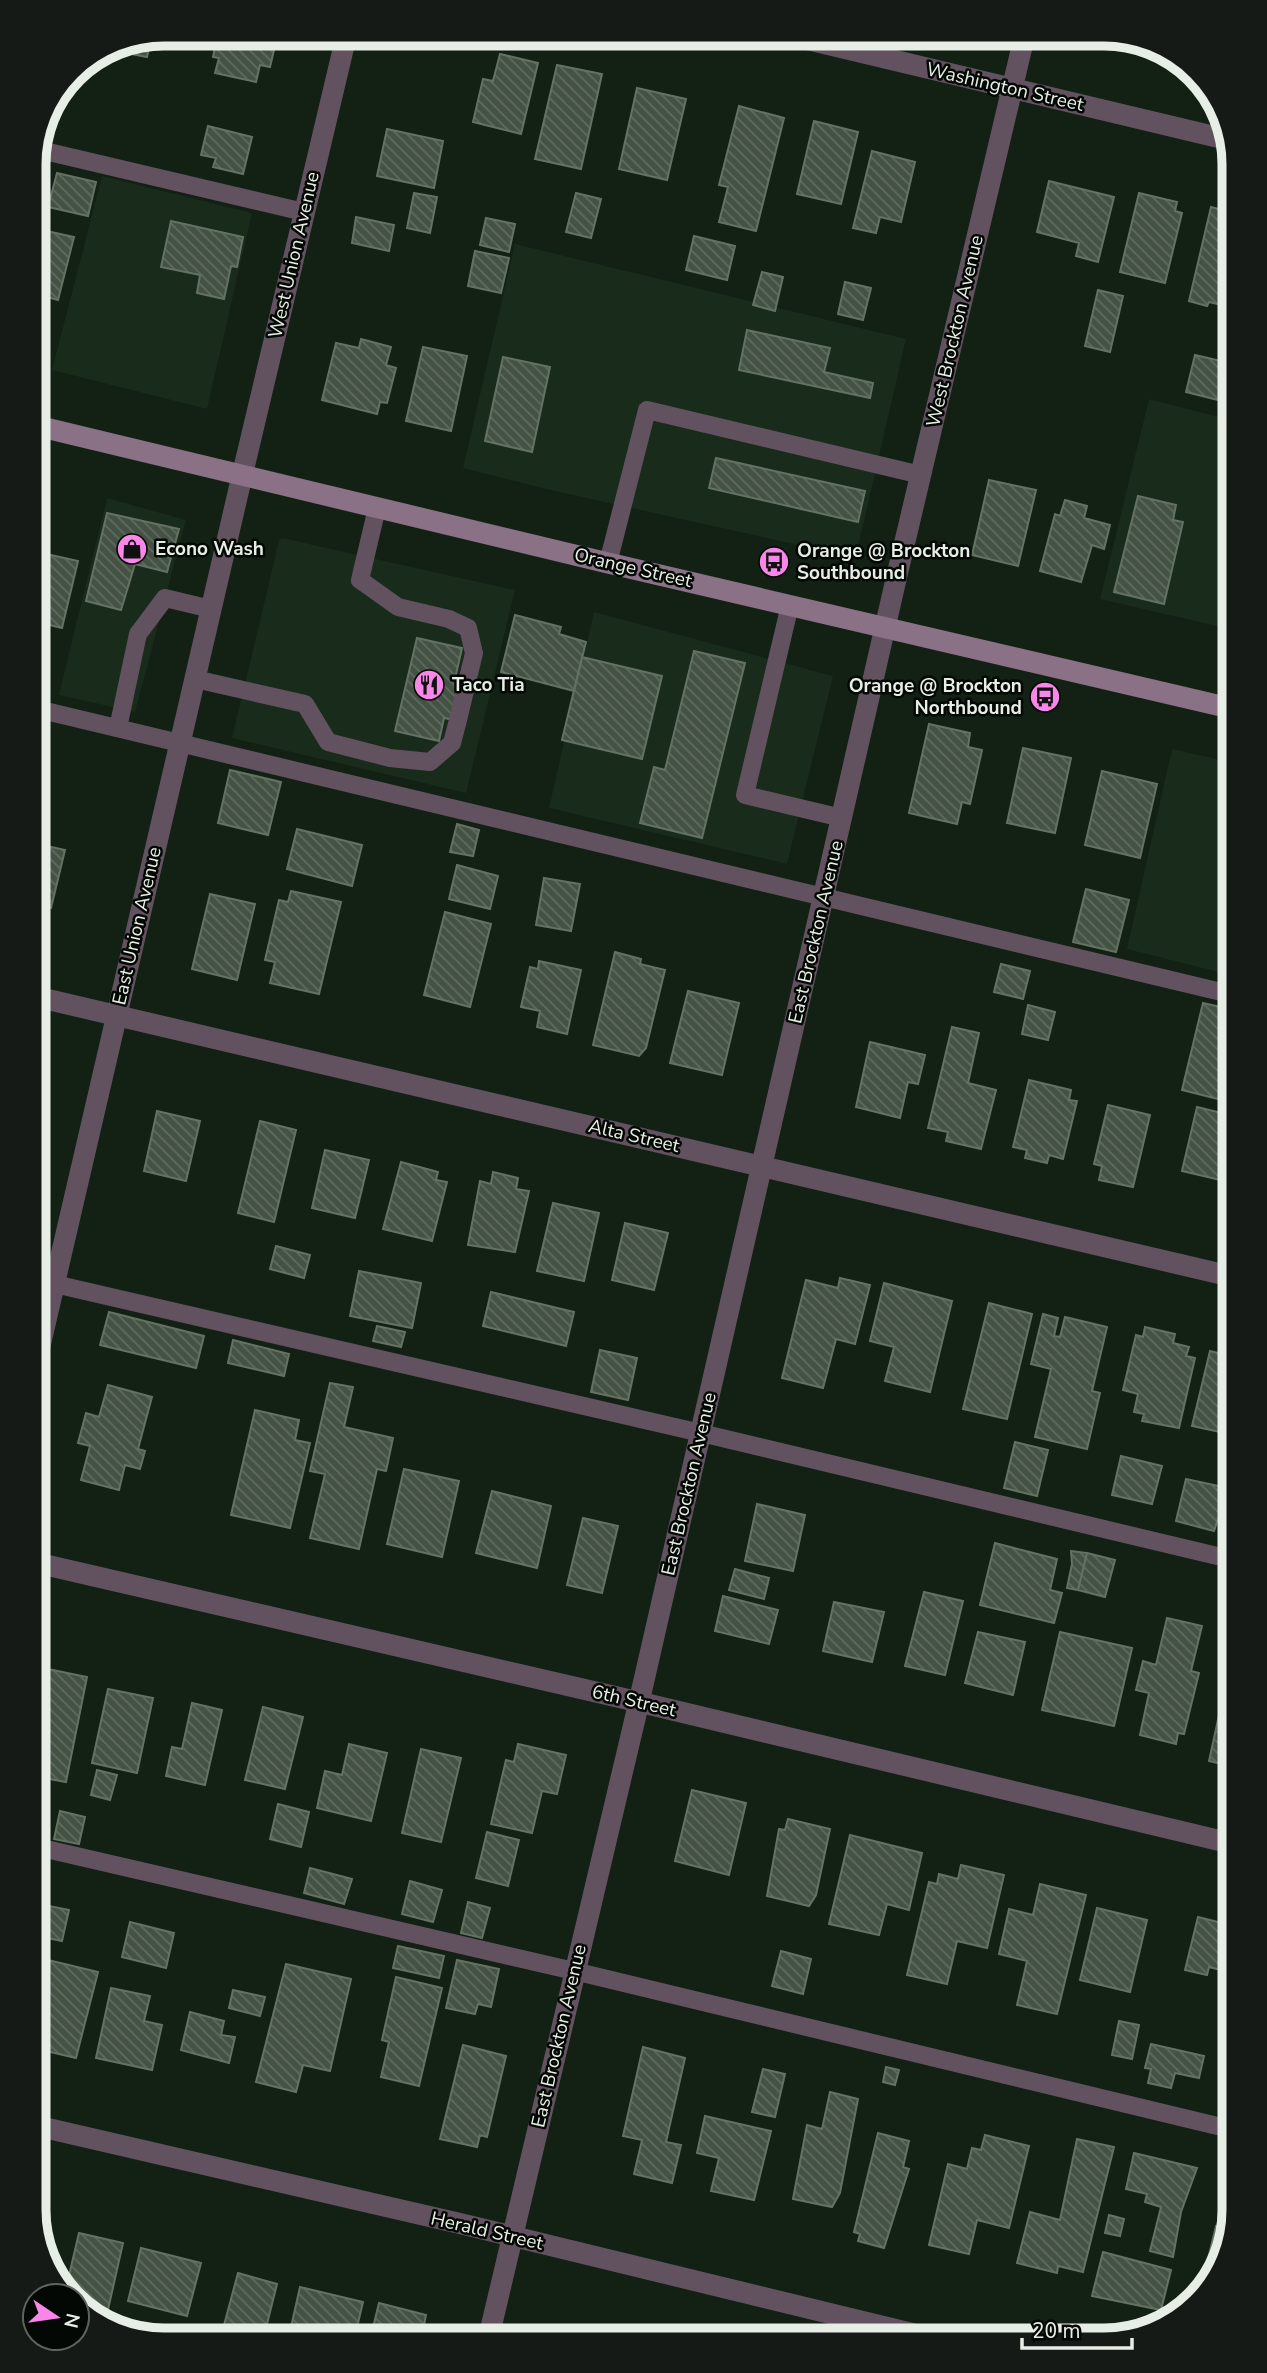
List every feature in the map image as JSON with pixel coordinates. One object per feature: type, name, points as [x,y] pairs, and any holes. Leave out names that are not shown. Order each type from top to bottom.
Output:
[{"type":"main road","name":"Orange Street","points":[[46,428],[1222,706]]},
{"type":"street","name":"West Union Avenue","points":[[242,476],[344,46]]},
{"type":"street","name":"Washington Street","points":[[834,46],[1218,137]]},
{"type":"street","name":"West Brockton Avenue","points":[[886,628],[1022,46]]},
{"type":"street","name":"East Union Avenue","points":[[46,1319],[242,476]]},
{"type":"street","name":"East Brockton Avenue","points":[[491,2327],[639,1702],[886,628]]},
{"type":"street","name":"Alta Street","points":[[46,999],[1222,1274]]},
{"type":"street","name":"6th Street","points":[[46,1565],[639,1702],[1222,1841]]},
{"type":"street","name":"Herald Street","points":[[46,2128],[511,2236],[889,2328]]},
{"type":"lane","points":[[47,152],[304,212]]},
{"type":"lane","points":[[608,563],[647,411],[921,475]]},
{"type":"lane","points":[[195,679],[304,704],[328,742],[390,758],[430,762],[452,743],[474,653],[468,628],[449,619],[398,607],[359,580],[377,508]]},
{"type":"lane","points":[[118,728],[138,634],[165,598],[211,609]]},
{"type":"lane","points":[[790,605],[745,795],[842,818]]},
{"type":"lane","points":[[46,711],[1222,992]]},
{"type":"lane","points":[[46,1282],[701,1433],[1222,1557]]},
{"type":"lane","points":[[46,1849],[574,1971],[1222,2127]]},
{"type":"shaded area","points":[[102,176],[252,213],[207,409],[52,370]]},
{"type":"shaded area","points":[[515,244],[906,339],[859,543],[839,554],[463,468]]},
{"type":"shaded area","points":[[1149,399],[1222,418],[1222,627],[1100,599]]},
{"type":"shaded area","points":[[107,498],[186,520],[135,712],[59,695]]},
{"type":"shaded area","points":[[282,538],[515,590],[466,793],[232,738],[279,541]]},
{"type":"shaded area","points":[[594,612],[833,676],[787,864],[549,808]]},
{"type":"shaded area","points":[[1172,749],[1222,760],[1222,973],[1127,949]]},
{"type":"building","points":[[215,46],[275,46],[270,67],[260,65],[256,82],[215,73],[219,58],[213,57]]},
{"type":"building","points":[[149,47],[147,57],[124,52]]},
{"type":"building","points":[[500,54],[538,63],[521,134],[473,122],[483,79],[493,81]]},
{"type":"building","points":[[557,65],[602,74],[581,169],[535,159]]},
{"type":"building","points":[[637,88],[686,99],[667,180],[619,169]]},
{"type":"building","points":[[739,106],[784,118],[756,231],[719,222],[728,187],[719,185]]},
{"type":"building","points":[[58,111],[51,141],[49,140],[50,133]]},
{"type":"building","points":[[814,121],[858,132],[841,204],[797,194]]},
{"type":"building","points":[[208,126],[252,137],[243,174],[213,167],[216,158],[201,155]]},
{"type":"building","points":[[387,129],[443,141],[434,188],[377,176]]},
{"type":"building","points":[[872,151],[915,162],[901,222],[880,217],[876,233],[853,228]]},
{"type":"building","points":[[57,173],[96,182],[88,216],[48,207]]},
{"type":"building","points":[[1049,181],[1114,197],[1098,262],[1076,256],[1079,243],[1037,232]]},
{"type":"building","points":[[414,193],[437,197],[430,233],[407,228]]},
{"type":"building","points":[[576,193],[601,199],[591,238],[566,232]]},
{"type":"building","points":[[1139,193],[1177,202],[1175,211],[1182,213],[1165,283],[1120,272]]},
{"type":"building","points":[[1211,207],[1222,210],[1222,305],[1209,302],[1207,306],[1189,301]]},
{"type":"building","points":[[356,217],[394,225],[389,251],[352,243]]},
{"type":"building","points":[[486,218],[515,224],[509,252],[480,245]]},
{"type":"building","points":[[171,221],[243,237],[237,267],[231,266],[224,299],[197,293],[200,275],[161,267]]},
{"type":"building","points":[[46,231],[74,237],[58,300],[47,297],[46,301]]},
{"type":"building","points":[[694,236],[735,246],[727,280],[686,270]]},
{"type":"building","points":[[475,251],[509,258],[501,293],[468,286]]},
{"type":"building","points":[[762,272],[783,277],[775,311],[753,305]]},
{"type":"building","points":[[845,282],[871,288],[863,320],[838,314]]},
{"type":"building","points":[[1098,290],[1123,296],[1110,352],[1085,346]]},
{"type":"building","points":[[747,330],[830,348],[824,372],[873,383],[870,398],[739,370]]},
{"type":"building","points":[[361,339],[391,347],[386,365],[396,368],[387,403],[380,402],[377,414],[322,400],[336,343],[359,348]]},
{"type":"building","points":[[423,347],[467,356],[451,431],[406,421]]},
{"type":"building","points":[[1195,355],[1222,361],[1222,401],[1186,392]]},
{"type":"building","points":[[503,357],[550,367],[532,452],[485,441]]},
{"type":"building","points":[[716,458],[865,491],[858,522],[709,488]]},
{"type":"building","points":[[989,480],[1036,490],[1018,566],[972,555]]},
{"type":"building","points":[[1138,496],[1176,505],[1173,520],[1183,522],[1164,604],[1114,592]]},
{"type":"building","points":[[1065,500],[1087,506],[1084,518],[1110,525],[1104,549],[1092,545],[1081,582],[1040,571],[1055,514],[1060,516]]},
{"type":"building","points":[[107,513],[179,529],[167,572],[135,564],[121,610],[86,601]]},
{"type":"building","points":[[46,554],[78,561],[62,628],[46,624]]},
{"type":"building","points":[[515,615],[561,627],[559,634],[586,642],[574,691],[501,672]]},
{"type":"building","points":[[417,638],[462,648],[455,679],[474,683],[465,722],[444,718],[439,741],[395,731]]},
{"type":"building","points":[[694,651],[745,663],[702,838],[640,823],[654,767],[665,770]]},
{"type":"building","points":[[582,657],[662,676],[642,759],[562,740]]},
{"type":"building","points":[[929,724],[970,733],[968,747],[982,750],[970,804],[962,802],[957,824],[909,813]]},
{"type":"building","points":[[1023,748],[1071,758],[1055,833],[1007,823]]},
{"type":"building","points":[[230,770],[281,782],[268,835],[218,823]]},
{"type":"building","points":[[1102,771],[1157,784],[1140,858],[1085,845]]},
{"type":"building","points":[[457,824],[479,830],[473,856],[450,852]]},
{"type":"building","points":[[297,829],[362,845],[352,886],[287,869]]},
{"type":"building","points":[[46,846],[65,850],[51,908],[46,907]]},
{"type":"building","points":[[457,865],[498,876],[490,909],[449,899]]},
{"type":"building","points":[[544,878],[580,884],[571,931],[536,925]]},
{"type":"building","points":[[1086,889],[1129,900],[1116,952],[1073,942]]},
{"type":"building","points":[[291,891],[341,902],[319,994],[270,983],[275,962],[265,960],[279,900],[288,902]]},
{"type":"building","points":[[210,894],[255,904],[237,980],[192,969]]},
{"type":"building","points":[[445,912],[491,924],[470,1007],[424,995]]},
{"type":"building","points":[[615,952],[641,959],[640,964],[665,970],[646,1048],[639,1056],[593,1045]]},
{"type":"building","points":[[539,961],[581,970],[567,1034],[537,1027],[540,1011],[521,1007],[530,967],[538,969]]},
{"type":"building","points":[[1001,964],[1030,971],[1023,999],[994,992]]},
{"type":"building","points":[[688,991],[739,1003],[722,1075],[670,1063]]},
{"type":"building","points":[[1203,1003],[1222,1007],[1222,1082],[1218,1099],[1182,1090]]},
{"type":"building","points":[[1028,1005],[1055,1012],[1048,1040],[1022,1034]]},
{"type":"building","points":[[952,1027],[979,1033],[968,1083],[996,1090],[981,1149],[946,1141],[948,1132],[928,1128]]},
{"type":"building","points":[[870,1042],[925,1055],[918,1084],[908,1082],[900,1118],[856,1107]]},
{"type":"building","points":[[1029,1080],[1071,1090],[1069,1100],[1077,1101],[1063,1159],[1049,1155],[1047,1163],[1025,1158],[1027,1150],[1013,1147]]},
{"type":"building","points":[[1108,1105],[1150,1115],[1133,1187],[1099,1180],[1102,1166],[1094,1164]]},
{"type":"building","points":[[1197,1107],[1222,1113],[1222,1180],[1182,1171]]},
{"type":"building","points":[[157,1111],[200,1121],[186,1181],[144,1171]]},
{"type":"building","points":[[260,1121],[296,1130],[274,1222],[238,1213]]},
{"type":"building","points":[[325,1150],[369,1160],[355,1218],[312,1208]]},
{"type":"building","points":[[401,1162],[438,1172],[436,1180],[447,1182],[432,1241],[383,1229]]},
{"type":"building","points":[[493,1172],[518,1178],[516,1189],[529,1191],[515,1252],[468,1245],[480,1181],[491,1184]]},
{"type":"building","points":[[553,1203],[599,1213],[584,1281],[537,1271]]},
{"type":"building","points":[[625,1223],[668,1233],[654,1290],[612,1280]]},
{"type":"building","points":[[276,1246],[310,1255],[304,1278],[270,1269]]},
{"type":"building","points":[[359,1271],[421,1283],[412,1328],[350,1316]]},
{"type":"building","points":[[840,1278],[870,1285],[855,1344],[836,1339],[823,1388],[782,1378],[806,1280],[838,1288]]},
{"type":"building","points":[[884,1283],[952,1301],[930,1392],[885,1381],[894,1347],[870,1341]]},
{"type":"building","points":[[491,1292],[574,1312],[566,1346],[483,1326]]},
{"type":"building","points":[[989,1303],[1032,1314],[1007,1419],[963,1409]]},
{"type":"building","points":[[109,1312],[204,1336],[196,1368],[100,1345]]},
{"type":"building","points":[[1043,1314],[1058,1318],[1054,1336],[1060,1337],[1065,1317],[1107,1327],[1092,1391],[1100,1393],[1087,1449],[1035,1437],[1051,1369],[1031,1364]]},
{"type":"building","points":[[377,1326],[405,1332],[401,1347],[373,1341]]},
{"type":"building","points":[[1145,1327],[1175,1334],[1173,1343],[1189,1347],[1186,1356],[1195,1358],[1179,1428],[1142,1421],[1144,1414],[1134,1412],[1138,1394],[1123,1390],[1136,1335],[1143,1337]]},
{"type":"building","points":[[233,1340],[289,1354],[284,1376],[228,1363]]},
{"type":"building","points":[[600,1350],[637,1358],[628,1400],[591,1392]]},
{"type":"building","points":[[1210,1351],[1222,1354],[1222,1432],[1192,1426]]},
{"type":"building","points":[[330,1383],[353,1387],[344,1427],[393,1438],[386,1471],[377,1469],[359,1549],[310,1538],[325,1474],[310,1471]]},
{"type":"building","points":[[108,1385],[152,1397],[138,1449],[145,1451],[140,1469],[125,1465],[119,1490],[81,1480],[90,1446],[78,1443],[86,1413],[99,1417]]},
{"type":"building","points":[[255,1410],[299,1420],[295,1440],[310,1443],[290,1528],[231,1515]]},
{"type":"building","points":[[1015,1442],[1048,1450],[1037,1496],[1004,1488]]},
{"type":"building","points":[[1121,1456],[1162,1466],[1152,1504],[1112,1495]]},
{"type":"building","points":[[404,1469],[459,1481],[442,1557],[387,1544]]},
{"type":"building","points":[[1186,1479],[1222,1487],[1222,1506],[1214,1531],[1176,1521]]},
{"type":"building","points":[[492,1491],[551,1506],[537,1568],[476,1553]]},
{"type":"building","points":[[757,1504],[805,1515],[793,1571],[745,1561]]},
{"type":"building","points":[[583,1518],[618,1526],[602,1593],[567,1585]]},
{"type":"building","points":[[995,1543],[1057,1559],[1050,1590],[1062,1593],[1054,1623],[980,1605]]},
{"type":"building","points":[[1071,1551],[1087,1553],[1078,1590],[1067,1588],[1072,1564]]},
{"type":"building","points":[[1087,1553],[1115,1560],[1105,1597],[1078,1590]]},
{"type":"building","points":[[735,1569],[769,1578],[764,1599],[729,1590]]},
{"type":"building","points":[[924,1592],[963,1601],[945,1675],[905,1666]]},
{"type":"building","points":[[723,1596],[778,1610],[769,1644],[715,1631]]},
{"type":"building","points":[[834,1602],[884,1612],[872,1662],[823,1651]]},
{"type":"building","points":[[1167,1618],[1202,1626],[1191,1671],[1199,1673],[1184,1734],[1178,1733],[1176,1744],[1140,1735],[1149,1693],[1136,1690],[1143,1661],[1156,1665]]},
{"type":"building","points":[[978,1632],[1025,1642],[1013,1695],[965,1683]]},
{"type":"building","points":[[1060,1632],[1132,1648],[1114,1726],[1042,1710]]},
{"type":"building","points":[[46,1669],[87,1677],[66,1782],[46,1778]]},
{"type":"building","points":[[108,1689],[153,1698],[137,1773],[92,1763]]},
{"type":"building","points":[[1222,1701],[1222,1764],[1209,1761]]},
{"type":"building","points":[[192,1703],[222,1710],[205,1785],[166,1776],[172,1747],[182,1749]]},
{"type":"building","points":[[263,1707],[303,1717],[285,1789],[245,1780]]},
{"type":"building","points":[[349,1744],[387,1753],[371,1821],[317,1808],[325,1771],[342,1775]]},
{"type":"building","points":[[518,1744],[566,1755],[557,1794],[542,1791],[532,1833],[491,1824],[506,1760],[514,1762]]},
{"type":"building","points":[[421,1749],[461,1758],[441,1842],[402,1833]]},
{"type":"building","points":[[97,1770],[117,1775],[110,1800],[91,1795]]},
{"type":"building","points":[[692,1790],[746,1803],[729,1875],[675,1861]]},
{"type":"building","points":[[278,1804],[309,1812],[301,1847],[270,1839]]},
{"type":"building","points":[[60,1811],[85,1817],[79,1844],[54,1839]]},
{"type":"building","points":[[788,1819],[830,1829],[816,1895],[809,1906],[767,1896],[779,1829],[785,1830]]},
{"type":"building","points":[[487,1832],[519,1840],[508,1886],[476,1878]]},
{"type":"building","points":[[850,1835],[922,1853],[909,1910],[887,1904],[879,1935],[829,1924]]},
{"type":"building","points":[[961,1865],[1004,1875],[987,1948],[957,1941],[947,1984],[907,1975],[929,1882],[937,1884],[939,1874],[958,1879]]},
{"type":"building","points":[[310,1868],[352,1879],[344,1904],[304,1893]]},
{"type":"building","points":[[410,1881],[442,1890],[433,1922],[402,1914]]},
{"type":"building","points":[[1040,1884],[1086,1895],[1057,2014],[1017,2005],[1027,1961],[999,1954],[1009,1909],[1033,1915]]},
{"type":"building","points":[[468,1902],[490,1908],[482,1938],[461,1933]]},
{"type":"building","points":[[49,1906],[69,1910],[62,1941],[46,1938]]},
{"type":"building","points":[[1097,1908],[1147,1920],[1130,1992],[1080,1980]]},
{"type":"building","points":[[1198,1917],[1222,1923],[1222,1970],[1209,1967],[1207,1975],[1185,1970]]},
{"type":"building","points":[[130,1922],[174,1933],[166,1968],[122,1957]]},
{"type":"building","points":[[398,1946],[444,1956],[439,1978],[393,1968]]},
{"type":"building","points":[[781,1951],[811,1959],[803,1994],[772,1986]]},
{"type":"building","points":[[48,1960],[98,1972],[76,2058],[46,2051]]},
{"type":"building","points":[[457,1960],[499,1969],[491,2007],[478,2004],[475,2014],[446,2008]]},
{"type":"building","points":[[286,1964],[351,1979],[330,2071],[303,2065],[296,2092],[256,2082]]},
{"type":"building","points":[[396,1977],[442,1988],[419,2086],[381,2077],[389,2042],[382,2040]]},
{"type":"building","points":[[111,1988],[150,1996],[144,2021],[162,2025],[152,2070],[96,2058]]},
{"type":"building","points":[[233,1990],[265,1997],[260,2016],[229,2008]]},
{"type":"building","points":[[190,2012],[224,2021],[221,2035],[235,2037],[229,2063],[181,2050]]},
{"type":"building","points":[[1119,2021],[1139,2025],[1132,2059],[1112,2055]]},
{"type":"building","points":[[1151,2044],[1204,2056],[1199,2078],[1175,2073],[1171,2088],[1148,2083],[1151,2069],[1145,2068]]},
{"type":"building","points":[[463,2045],[506,2056],[487,2137],[480,2135],[477,2147],[440,2139]]},
{"type":"building","points":[[643,2047],[685,2058],[666,2142],[681,2145],[672,2183],[634,2174],[642,2140],[623,2136]]},
{"type":"building","points":[[886,2067],[899,2070],[895,2085],[883,2082]]},
{"type":"building","points":[[763,2069],[785,2074],[775,2117],[752,2112]]},
{"type":"building","points":[[830,2092],[858,2099],[840,2193],[832,2207],[793,2199],[807,2125],[822,2129]]},
{"type":"building","points":[[705,2116],[771,2131],[754,2200],[711,2191],[719,2158],[697,2153]]},
{"type":"building","points":[[878,2133],[909,2141],[903,2167],[909,2169],[884,2248],[858,2241],[860,2234],[854,2232]]},
{"type":"building","points":[[985,2135],[1029,2146],[1009,2228],[977,2220],[969,2254],[929,2245],[948,2164],[967,2169],[972,2148],[981,2150]]},
{"type":"building","points":[[1077,2139],[1114,2147],[1083,2272],[1058,2266],[1057,2273],[1017,2263],[1030,2212],[1060,2220]]},
{"type":"building","points":[[1134,2153],[1197,2168],[1181,2212],[1173,2257],[1150,2251],[1161,2207],[1145,2202],[1147,2194],[1126,2189]]},
{"type":"building","points":[[1109,2215],[1124,2219],[1120,2236],[1105,2233]]},
{"type":"building","points":[[1216,2226],[1220,2227],[1217,2240],[1206,2268]]},
{"type":"building","points":[[79,2233],[123,2243],[107,2313],[91,2302],[91,2282],[68,2279]]},
{"type":"building","points":[[141,2248],[201,2263],[187,2316],[128,2301]]},
{"type":"building","points":[[1103,2252],[1171,2270],[1161,2310],[1092,2296]]},
{"type":"building","points":[[238,2273],[277,2284],[266,2327],[223,2327]]},
{"type":"building","points":[[300,2287],[363,2302],[357,2327],[291,2327]]},
{"type":"building","points":[[379,2303],[426,2315],[424,2327],[373,2327]]},
{"type":"place","name":"Econo Wash","points":[[132,549]]},
{"type":"place","name":"Orange @ Brockton Southbound","points":[[774,562]]},
{"type":"place","name":"Taco Tia","points":[[429,685]]},
{"type":"place","name":"Orange @ Brockton Northbound","points":[[1045,697]]}]
